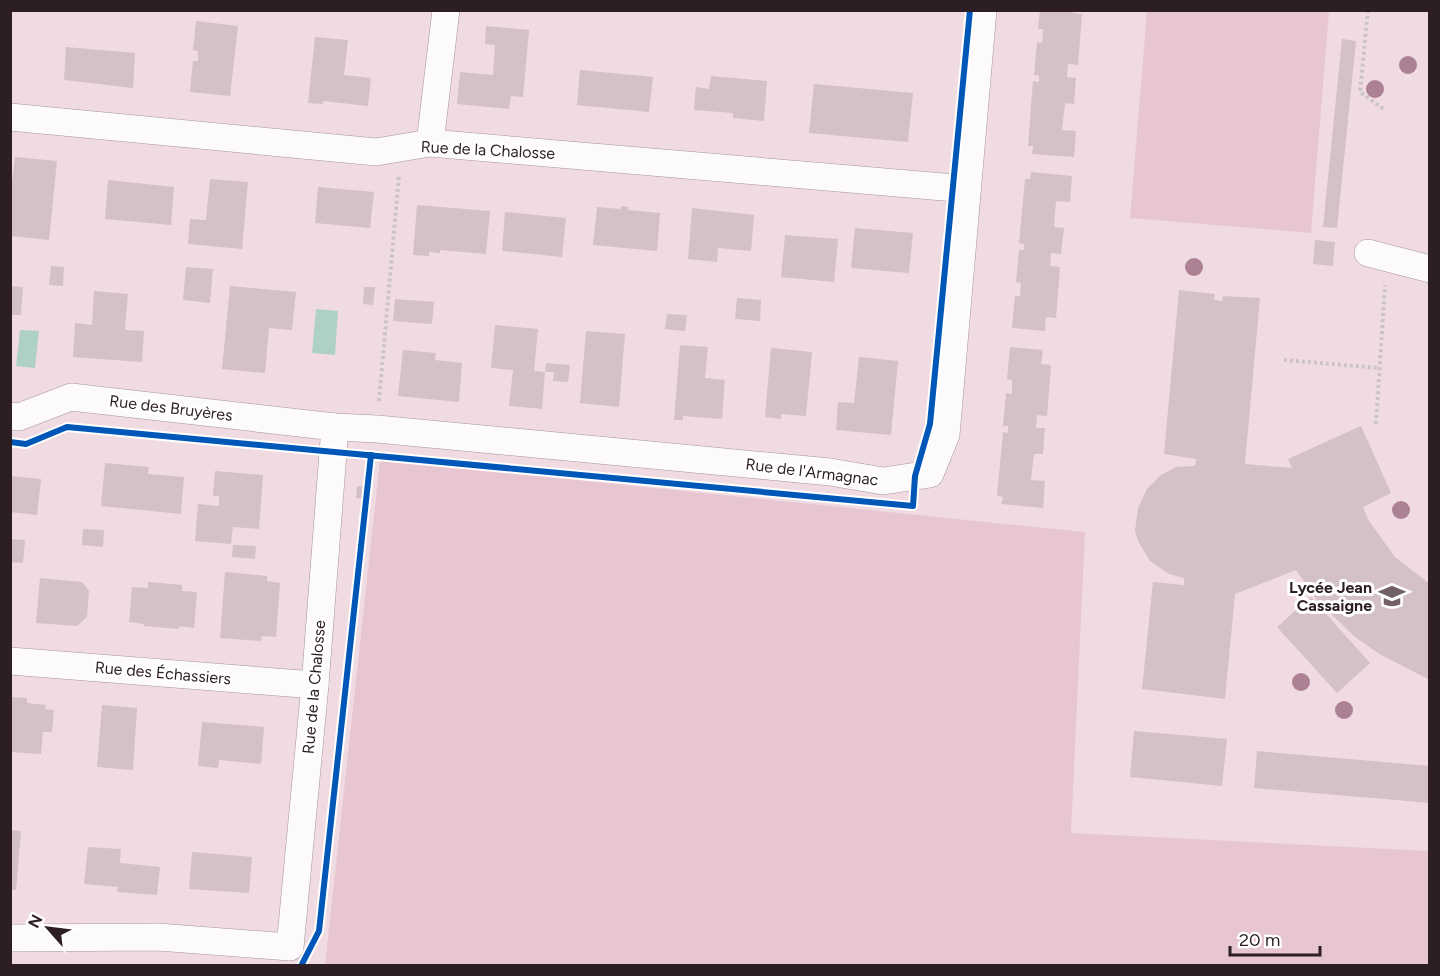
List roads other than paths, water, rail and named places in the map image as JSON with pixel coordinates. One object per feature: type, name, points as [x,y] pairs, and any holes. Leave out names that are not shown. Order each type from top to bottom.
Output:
[{"type":"street","points":[[430,143],[446,10]]},
{"type":"street","name":"Rue de l'Armagnac","points":[[334,427],[377,429],[830,472],[883,481],[930,474],[946,435],[983,10]]},
{"type":"street","name":"Rue de la Chalosse","points":[[10,117],[376,152],[430,143],[967,189]]},
{"type":"street","points":[[1377,255],[1430,268]]},
{"type":"street","name":"Rue des Bruyères","points":[[10,416],[19,417],[71,397],[334,427]]},
{"type":"street","name":"Rue de la Chalosse","points":[[10,938],[158,937],[289,956],[315,685],[334,427]]},
{"type":"street","name":"Rue des Échassiers","points":[[10,661],[315,685]]},
{"type":"place","name":"Lycée Jean Cassaigne","points":[[1392,596]]}]
